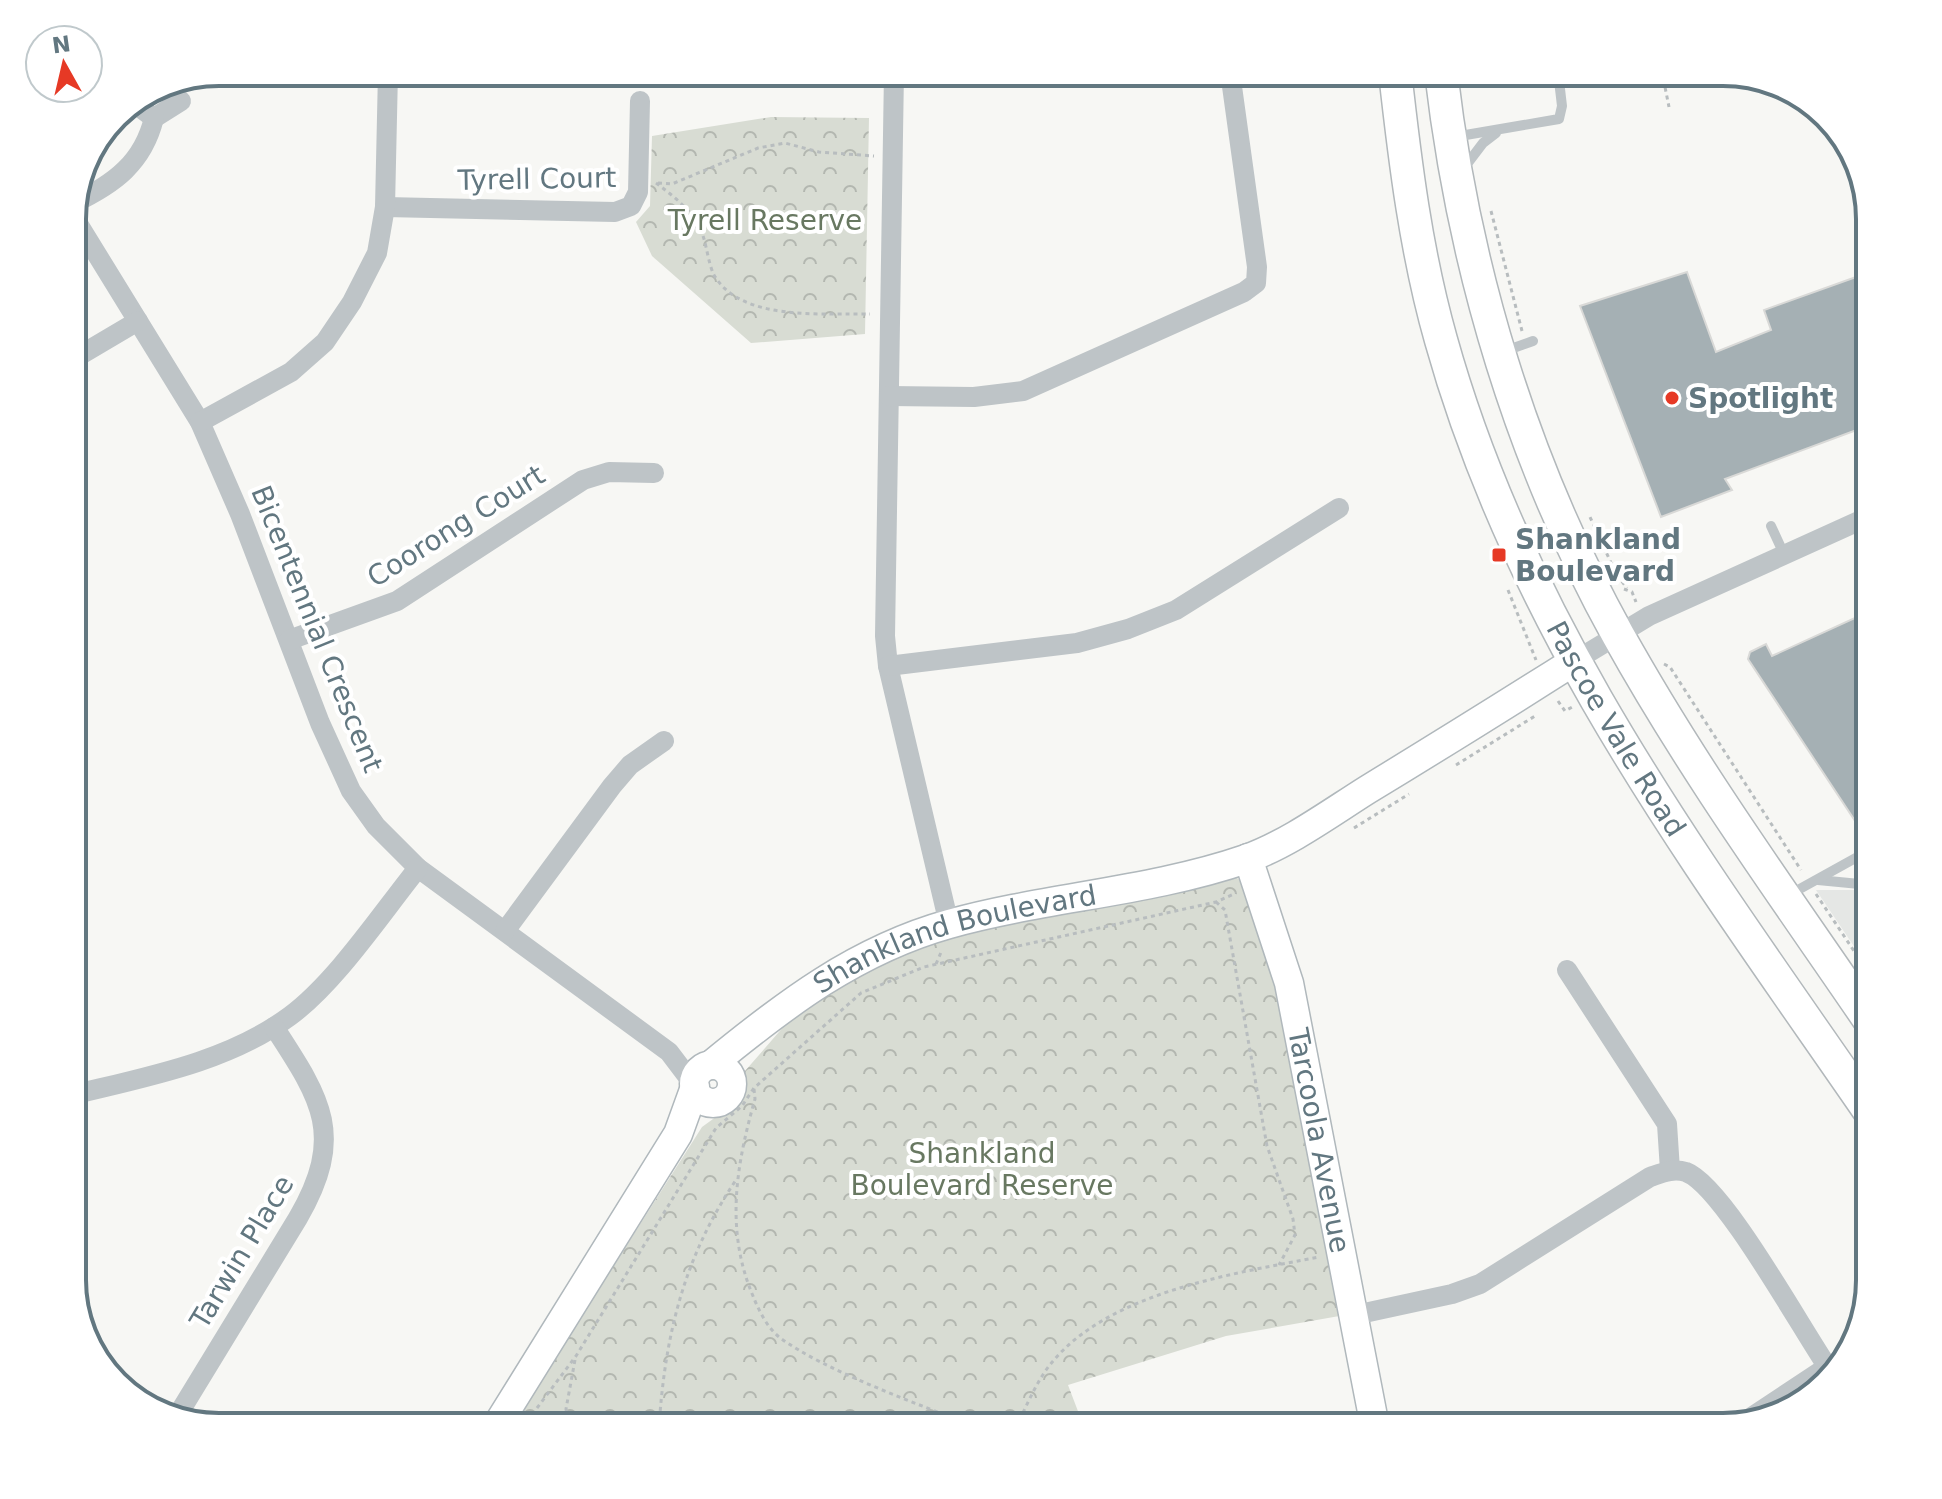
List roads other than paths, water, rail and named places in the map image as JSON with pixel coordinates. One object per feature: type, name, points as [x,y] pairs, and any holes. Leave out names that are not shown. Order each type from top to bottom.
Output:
[{"type":"main road","name":"Pascoe Vale Road","points":[[1397,86],[1424,275],[1460,404],[1521,558],[1558,686],[1591,695],[1646,786],[1856,1092]]},
{"type":"main road","name":"Pascoe Vale Road","points":[[1443,86],[1456,180],[1519,346],[1553,501],[1618,635],[1674,731],[1856,1001]]},
{"type":"main road","points":[[1408,177],[1427,148],[1449,137]]},
{"type":"street","points":[[200,422],[291,372],[325,342],[352,302],[377,253],[385,207],[388,86]]},
{"type":"street","points":[[894,86],[885,636],[888,666],[949,924]]},
{"type":"street","points":[[889,396],[974,397],[1023,391],[1244,292],[1256,283],[1257,267],[1232,86]]},
{"type":"street","points":[[89,196],[111,185],[131,167],[149,138],[154,118],[181,101]]},
{"type":"street","name":"Tyrell Court","points":[[385,207],[615,212],[631,206],[647,183],[640,101]]},
{"type":"street","points":[[143,110],[154,118]]},
{"type":"street","name":"Bicentennial Crescent","points":[[86,237],[200,422],[320,723],[351,791],[376,826],[418,868],[669,1052],[716,1082]]},
{"type":"street","points":[[86,352],[138,321]]},
{"type":"street","name":"Coorong Court","points":[[289,640],[397,601],[583,480],[609,472],[654,473]]},
{"type":"street","points":[[888,666],[1077,643],[1128,629],[1176,610],[1339,508]]},
{"type":"street","points":[[1558,686],[1618,635],[1649,616],[1783,552],[1856,522]]},
{"type":"street","name":"Shankland Boulevard","points":[[505,1413],[678,1134],[769,1017],[820,980],[877,950],[949,924],[1192,874],[1252,871],[1307,827],[1558,686]]},
{"type":"street","points":[[505,931],[612,786],[630,765],[664,741]]},
{"type":"street","points":[[86,1091],[235,1048],[274,1027],[314,995],[418,868]]},
{"type":"street","name":"Tarcoola Avenue","points":[[1252,871],[1289,983],[1372,1413]]},
{"type":"street","points":[[1565,966],[1667,1124],[1670,1170]]},
{"type":"street","name":"Tarwin Place","points":[[182,1408],[298,1218],[313,1192],[320,1170],[324,1143],[320,1102],[274,1027]]},
{"type":"street","points":[[1355,1315],[1452,1294],[1480,1284],[1650,1177],[1670,1170],[1687,1173],[1718,1200],[1826,1364]]},
{"type":"lane","points":[[1449,137],[1498,132],[1559,119],[1562,106],[1560,86]]},
{"type":"lane","points":[[1456,180],[1483,143],[1498,132]]},
{"type":"lane","points":[[1771,526],[1783,552]]},
{"type":"lane","points":[[1785,897],[1856,858]]},
{"type":"lane","points":[[1816,880],[1856,884]]},
{"type":"place","name":"Spotlight","points":[[1672,398]]},
{"type":"place","name":"Shankland Boulevard","points":[[1499,555]]},
{"type":"park label","name":"Tyrell Reserve","points":[[765,220]]},
{"type":"park label","name":"Shankland Boulevard Reserve","points":[[982,1169]]}]
